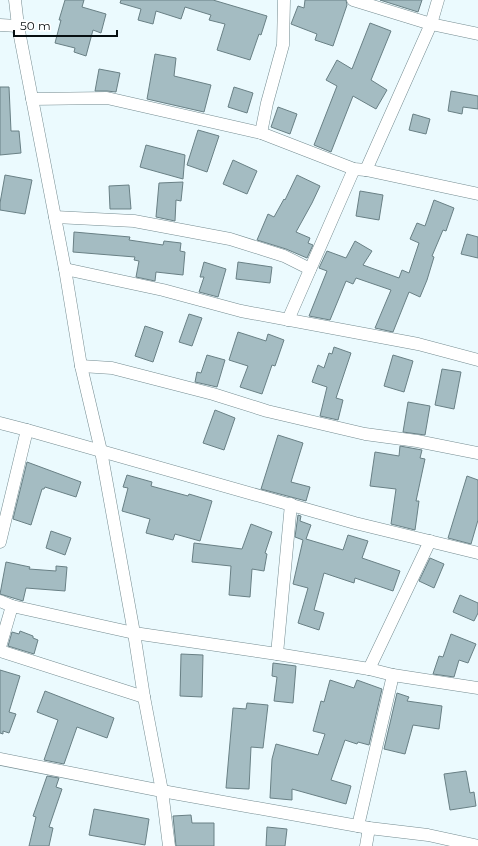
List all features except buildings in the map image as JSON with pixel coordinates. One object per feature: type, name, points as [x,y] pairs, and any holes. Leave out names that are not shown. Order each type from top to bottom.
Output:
[{"type":"street","points":[[15,0],[18,26],[65,268],[81,366],[101,451],[134,633],[144,697],[162,791],[168,846]]},
{"type":"street","points":[[261,132],[267,103],[283,45],[284,0]]},
{"type":"street","points":[[353,0],[431,24],[478,34]]},
{"type":"street","points":[[288,320],[310,269],[431,24],[438,0]]},
{"type":"street","points":[[0,24],[18,26]]},
{"type":"street","points":[[32,99],[107,98],[261,132],[360,170],[477,191]]},
{"type":"street","points":[[55,217],[134,221],[230,239],[284,256],[310,269]]},
{"type":"street","points":[[65,268],[163,290],[241,311],[418,344],[478,360]]},
{"type":"street","points":[[81,366],[112,368],[213,394],[267,411],[365,434],[417,441],[478,454]]},
{"type":"street","points":[[0,424],[27,430],[355,523],[478,553]]},
{"type":"street","points":[[0,542],[27,430]]},
{"type":"street","points":[[277,654],[291,504]]},
{"type":"street","points":[[369,669],[430,541]]},
{"type":"street","points":[[0,601],[12,606],[134,633],[277,654],[369,669],[393,675],[478,688]]},
{"type":"street","points":[[0,647],[12,606]]},
{"type":"street","points":[[0,651],[144,697]]},
{"type":"street","points":[[366,846],[364,827],[393,675]]},
{"type":"street","points":[[0,758],[162,791],[364,827],[428,841],[478,846]]}]
